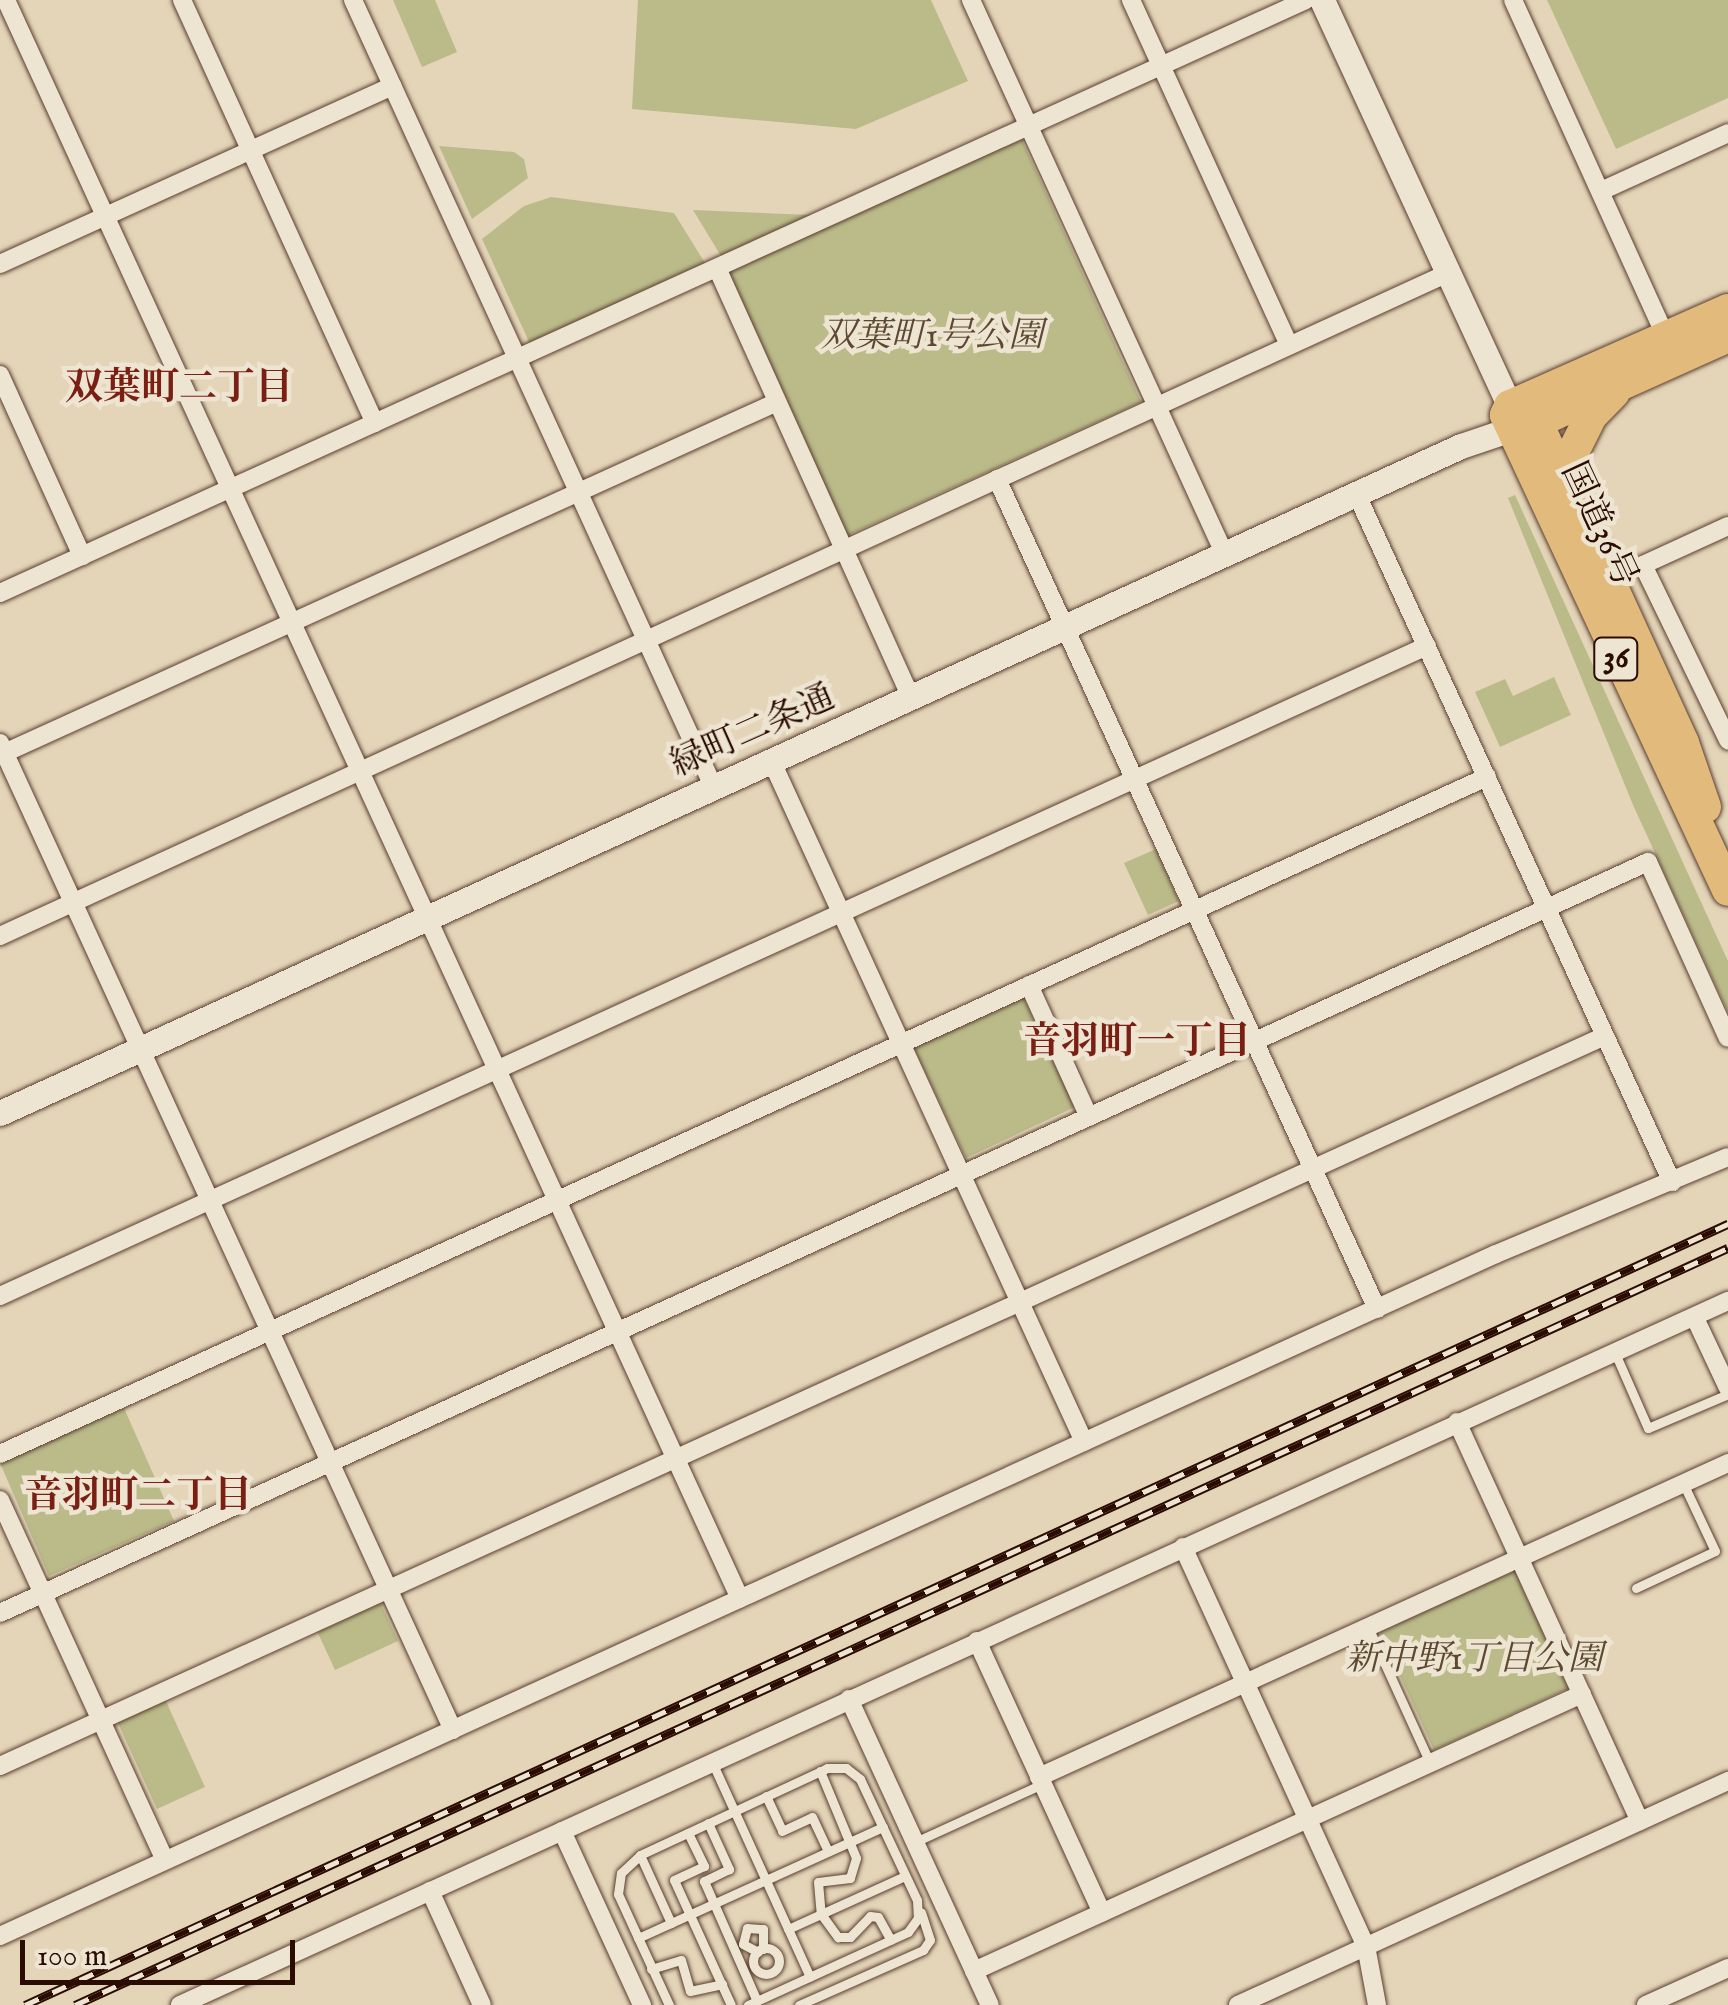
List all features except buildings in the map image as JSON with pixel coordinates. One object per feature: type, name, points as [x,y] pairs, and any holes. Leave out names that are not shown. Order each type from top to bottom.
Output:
[{"type":"highway","points":[[1518,418],[1666,338],[1728,310]]},
{"type":"highway","name":"国道36号","points":[[1518,418],[1625,383],[1728,336]]},
{"type":"highway","points":[[1561,476],[1590,416],[1625,383]]},
{"type":"highway","name":"国道36号","points":[[1518,418],[1561,476],[1683,742],[1728,874]]},
{"type":"highway","name":"国道36号","points":[[1518,418],[1728,890]]},
{"type":"street","points":[[6,0],[740,1599]]},
{"type":"street","points":[[182,0],[375,423]]},
{"type":"street","points":[[353,0],[714,788]]},
{"type":"street","points":[[971,0],[1225,556]]},
{"type":"street","points":[[1131,0],[1289,346]]},
{"type":"street","points":[[0,593],[1306,0]]},
{"type":"street","points":[[1322,0],[1446,274],[1518,418]]},
{"type":"street","points":[[1513,0],[1666,338]]},
{"type":"street","points":[[0,264],[392,86]]},
{"type":"street","points":[[1601,191],[1728,133]]},
{"type":"street","points":[[717,268],[911,698]]},
{"type":"street","points":[[0,936],[1446,274]]},
{"type":"street","points":[[0,376],[82,556]]},
{"type":"street","points":[[452,1730],[1,750],[777,402]]},
{"type":"street","name":"緑町二条通","points":[[0,1113],[1357,496],[1518,418]]},
{"type":"street","points":[[997,479],[1377,1309]]},
{"type":"street","points":[[1357,496],[1672,1182]]},
{"type":"street","points":[[1728,526],[1643,565],[1728,740]]},
{"type":"street","points":[[0,1296],[1426,646]]},
{"type":"street","points":[[772,762],[1084,1442]]},
{"type":"street","points":[[0,1454],[1486,777]]},
{"type":"street","points":[[0,1612],[1648,862],[1728,1038]]},
{"type":"street","points":[[1029,985],[1089,1117]]},
{"type":"street","points":[[0,1766],[1605,1036]]},
{"type":"street","points":[[0,1936],[1377,1309],[1728,1157]]},
{"type":"street","points":[[188,2003],[1728,1301]]},
{"type":"street","points":[[1695,1318],[1728,1391]]},
{"type":"street","points":[[1457,1422],[1640,1821]]},
{"type":"street","points":[[1041,1780],[1728,1463]]},
{"type":"street","points":[[0,1500],[166,1860]]},
{"type":"street","points":[[1183,1547],[1366,1946],[1377,2005]]},
{"type":"street","points":[[977,1641],[1102,1913]]},
{"type":"street","points":[[974,1971],[1582,1694]]},
{"type":"street","points":[[849,1700],[990,2005]]},
{"type":"street","points":[[1238,2005],[1728,1781]]},
{"type":"street","points":[[562,1830],[642,2005]]},
{"type":"street","points":[[430,1891],[482,2005]]},
{"type":"street","points":[[1646,2005],[1728,1968]]},
{"type":"lane","points":[[1615,1352],[1648,1428],[1728,1391]]},
{"type":"lane","points":[[1636,1588],[1715,1551],[1682,1483]]},
{"type":"lane","points":[[1368,1627],[1430,1763]]},
{"type":"lane","points":[[712,1762],[810,1976]]},
{"type":"lane","points":[[667,2004],[618,1894],[621,1873],[640,1855],[708,1823],[820,1772],[846,1768],[860,1779],[883,1827],[916,1900],[928,1946],[799,2005]]},
{"type":"lane","points":[[820,1772],[851,1841],[856,1870],[850,1878],[818,1882],[821,1914],[838,1937],[850,1936],[870,1916],[878,1918],[891,1940]]},
{"type":"lane","points":[[914,1842],[1041,1780]]},
{"type":"lane","points":[[766,1796],[782,1830],[812,1817],[828,1852]]},
{"type":"lane","points":[[836,1807],[849,1801]]},
{"type":"lane","points":[[708,1823],[730,1869],[704,1880],[752,2003],[891,1940],[918,1918],[916,1900]]},
{"type":"lane","points":[[638,1938],[883,1827]]},
{"type":"lane","points":[[688,1833],[704,1866],[674,1880],[731,2005]]},
{"type":"lane","points":[[640,1855],[671,1923]]},
{"type":"lane","points":[[777,2005],[771,1973],[778,1955],[746,1948],[743,1932],[752,1926],[766,1933],[787,1927],[905,1876]]},
{"type":"lane","points":[[644,1896],[656,1890]]},
{"type":"lane","points":[[766,1933],[754,1968],[771,1973]]},
{"type":"lane","points":[[651,1969],[681,1960],[690,1990],[722,1984]]},
{"type":"green space","points":[[393,0],[435,0],[457,52],[422,67]]},
{"type":"green space","points":[[638,0],[931,0],[968,81],[856,129],[632,109]]},
{"type":"green space","points":[[1547,0],[1728,0],[1728,98],[1616,149]]},
{"type":"green space","name":"双葉町1号公園","points":[[1021,138],[1141,402],[844,537],[724,273]]},
{"type":"green space","points":[[439,146],[514,152],[524,159],[528,178],[472,219]]},
{"type":"green space","points":[[551,197],[674,213],[705,263],[530,344],[482,239],[524,206]]},
{"type":"green space","points":[[693,210],[811,215],[721,256]]},
{"type":"green space","points":[[1515,495],[1728,961],[1728,1012],[1633,805],[1508,498]]},
{"type":"green space","points":[[1554,677],[1571,715],[1500,747],[1475,692],[1505,679],[1513,696]]},
{"type":"green space","points":[[1156,849],[1179,901],[1148,915],[1124,863]]},
{"type":"green space","points":[[1023,997],[1075,1107],[966,1158],[914,1048]]},
{"type":"green space","points":[[124,1408],[174,1521],[49,1576],[0,1463]]},
{"type":"green space","name":"新中野1丁目公園","points":[[1514,1570],[1569,1688],[1434,1750],[1380,1632]]},
{"type":"green space","points":[[380,1602],[398,1641],[335,1670],[317,1631]]},
{"type":"green space","points":[[165,1699],[205,1787],[157,1809],[117,1721]]},
{"type":"railway","points":[[25,2005],[1728,1224]]},
{"type":"railway","points":[[75,2005],[1728,1248]]},
{"type":"district","name":"双葉町二丁目","points":[[179,390]]},
{"type":"district","name":"音羽町一丁目","points":[[1137,1044]]},
{"type":"district","name":"音羽町二丁目","points":[[138,1498]]}]
